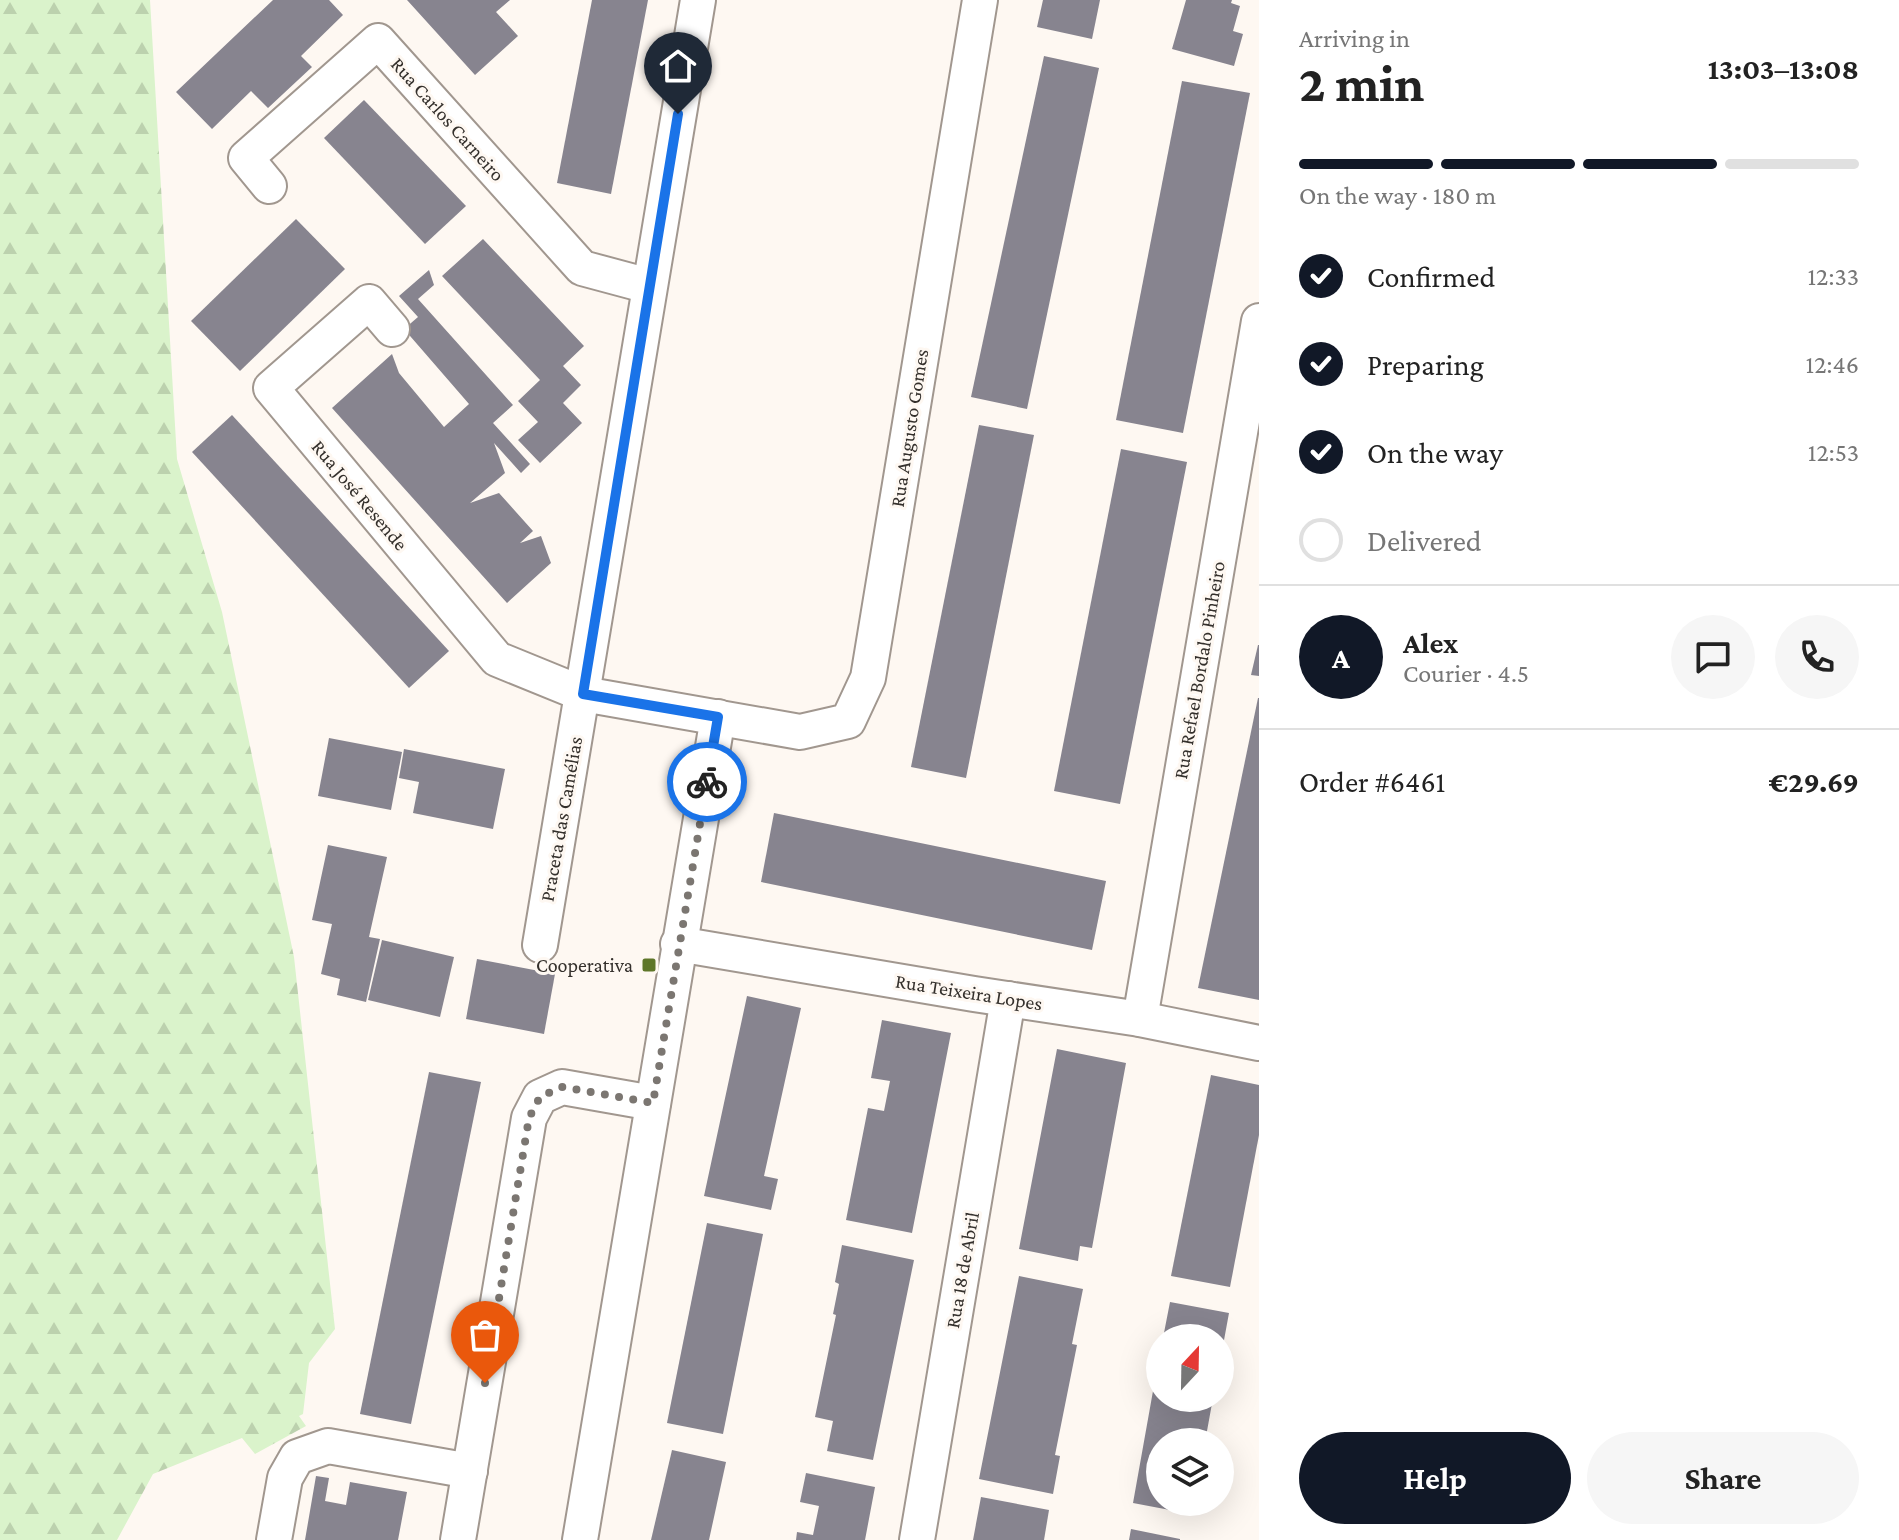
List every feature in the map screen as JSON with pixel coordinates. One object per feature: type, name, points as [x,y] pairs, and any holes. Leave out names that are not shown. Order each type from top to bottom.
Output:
[{"type":"street","name":"Praceta das Camélias","points":[[540,945],[698,0]]},
{"type":"street","name":"Rua Augusto Gomes","points":[[718,717],[800,732],[848,721],[868,678],[980,0]]},
{"type":"street","name":"Rua Carlos Carneiro","points":[[269,186],[246,158],[378,41],[582,268],[649,286]]},
{"type":"street","name":"Rua José Resende","points":[[392,329],[369,302],[271,388],[497,659],[583,694]]},
{"type":"street","name":"Rua Refael Bordalo Pinheiro","points":[[1140,1019],[1259,321]]},
{"type":"street","points":[[580,1540],[718,717],[583,694]]},
{"type":"street","name":"Rua Teixeira Lopes","points":[[678,944],[1140,1019],[1259,1043]]},
{"type":"street","name":"Rua 18 de Abril","points":[[917,1540],[1008,999]]},
{"type":"street","points":[[458,1540],[529,1118],[540,1097],[562,1087],[653,1103]]},
{"type":"street","points":[[274,1540],[285,1478],[297,1457],[328,1446],[470,1471]]},
{"type":"green space","points":[[0,0],[150,0],[177,459],[222,612],[294,957],[335,1329],[309,1363],[303,1414],[299,1416],[306,1426],[255,1454],[242,1438],[153,1474],[117,1540],[0,1540]]},
{"type":"building","points":[[273,0],[329,0],[343,15],[301,56],[312,67],[268,108],[251,91],[212,129],[176,92]]},
{"type":"building","points":[[407,0],[510,0],[496,12],[518,36],[475,75]]},
{"type":"building","points":[[592,0],[648,0],[611,194],[557,183]]},
{"type":"building","points":[[1043,0],[1100,0],[1092,39],[1037,27]]},
{"type":"building","points":[[1186,0],[1232,0],[1231,3],[1240,6],[1233,31],[1243,34],[1234,66],[1172,49]]},
{"type":"building","points":[[1044,56],[1099,68],[1027,409],[971,397]]},
{"type":"building","points":[[1182,81],[1250,93],[1183,433],[1116,420]]},
{"type":"building","points":[[364,100],[466,206],[425,244],[324,138]]},
{"type":"building","points":[[296,219],[345,269],[240,371],[191,321]]},
{"type":"building","points":[[483,239],[584,346],[563,366],[581,385],[563,403],[582,423],[540,463],[518,440],[538,422],[518,401],[540,380],[442,276]]},
{"type":"building","points":[[429,270],[434,285],[418,299],[513,405],[493,423],[530,464],[521,473],[494,443],[505,473],[470,503],[499,493],[533,531],[520,543],[541,536],[551,563],[507,603],[332,408],[392,354],[399,373],[444,427],[469,404],[404,329],[418,317],[399,296]]},
{"type":"building","points":[[232,415],[449,651],[409,688],[192,452]]},
{"type":"building","points":[[979,425],[1034,435],[966,778],[911,767]]},
{"type":"building","points":[[1121,449],[1187,462],[1120,804],[1054,791]]},
{"type":"building","points":[[1259,645],[1259,676],[1251,675]]},
{"type":"building","points":[[1259,698],[1259,1000],[1198,988]]},
{"type":"building","points":[[329,738],[402,752],[391,810],[318,796]]},
{"type":"building","points":[[404,749],[505,769],[493,829],[413,813],[419,782],[399,778]]},
{"type":"building","points":[[774,813],[1106,881],[1092,950],[761,882]]},
{"type":"building","points":[[328,845],[387,857],[369,937],[380,939],[366,1002],[337,995],[340,979],[321,974],[332,924],[312,920]]},
{"type":"building","points":[[382,940],[454,957],[440,1017],[368,1000]]},
{"type":"building","points":[[477,959],[555,974],[544,1034],[466,1019]]},
{"type":"building","points":[[747,996],[801,1008],[764,1176],[778,1179],[771,1210],[704,1196]]},
{"type":"building","points":[[882,1020],[951,1033],[912,1233],[846,1220],[868,1108],[884,1111],[890,1081],[871,1078]]},
{"type":"building","points":[[1057,1049],[1126,1063],[1092,1248],[1080,1246],[1078,1261],[1019,1249]]},
{"type":"building","points":[[429,1072],[481,1082],[411,1424],[360,1414]]},
{"type":"building","points":[[1211,1075],[1259,1085],[1259,1135],[1230,1287],[1171,1276]]},
{"type":"building","points":[[707,1223],[763,1234],[723,1434],[667,1423]]},
{"type":"building","points":[[842,1245],[914,1260],[873,1460],[827,1451],[833,1421],[815,1417],[836,1315],[833,1314],[839,1284],[835,1282]]},
{"type":"building","points":[[1019,1276],[1083,1289],[1072,1344],[1077,1345],[1055,1455],[1060,1456],[1053,1494],[979,1479]]},
{"type":"building","points":[[1170,1302],[1229,1313],[1227,1324],[1166,1324]]},
{"type":"building","points":[[1149,1412],[1210,1412],[1208,1428],[1146,1428]]},
{"type":"building","points":[[1146,1430],[1146,1505],[1133,1503]]},
{"type":"building","points":[[672,1450],[726,1462],[709,1540],[651,1540]]},
{"type":"building","points":[[806,1473],[875,1487],[865,1540],[796,1540],[797,1532],[813,1535],[819,1506],[800,1502]]},
{"type":"building","points":[[316,1476],[329,1478],[325,1501],[346,1505],[350,1482],[407,1492],[398,1540],[305,1540]]},
{"type":"building","points":[[981,1497],[1049,1510],[1044,1540],[973,1540]]},
{"type":"building","points":[[1131,1529],[1180,1539],[1180,1540],[1129,1540]]},
{"type":"way so far","points":[[485,1383],[529,1118],[540,1097],[562,1087],[653,1103],[707,782]]},
{"type":"place","name":"Cooperativa","points":[[649,965]]},
{"type":"route","points":[[678,114],[583,694],[718,717],[707,782]]}]
